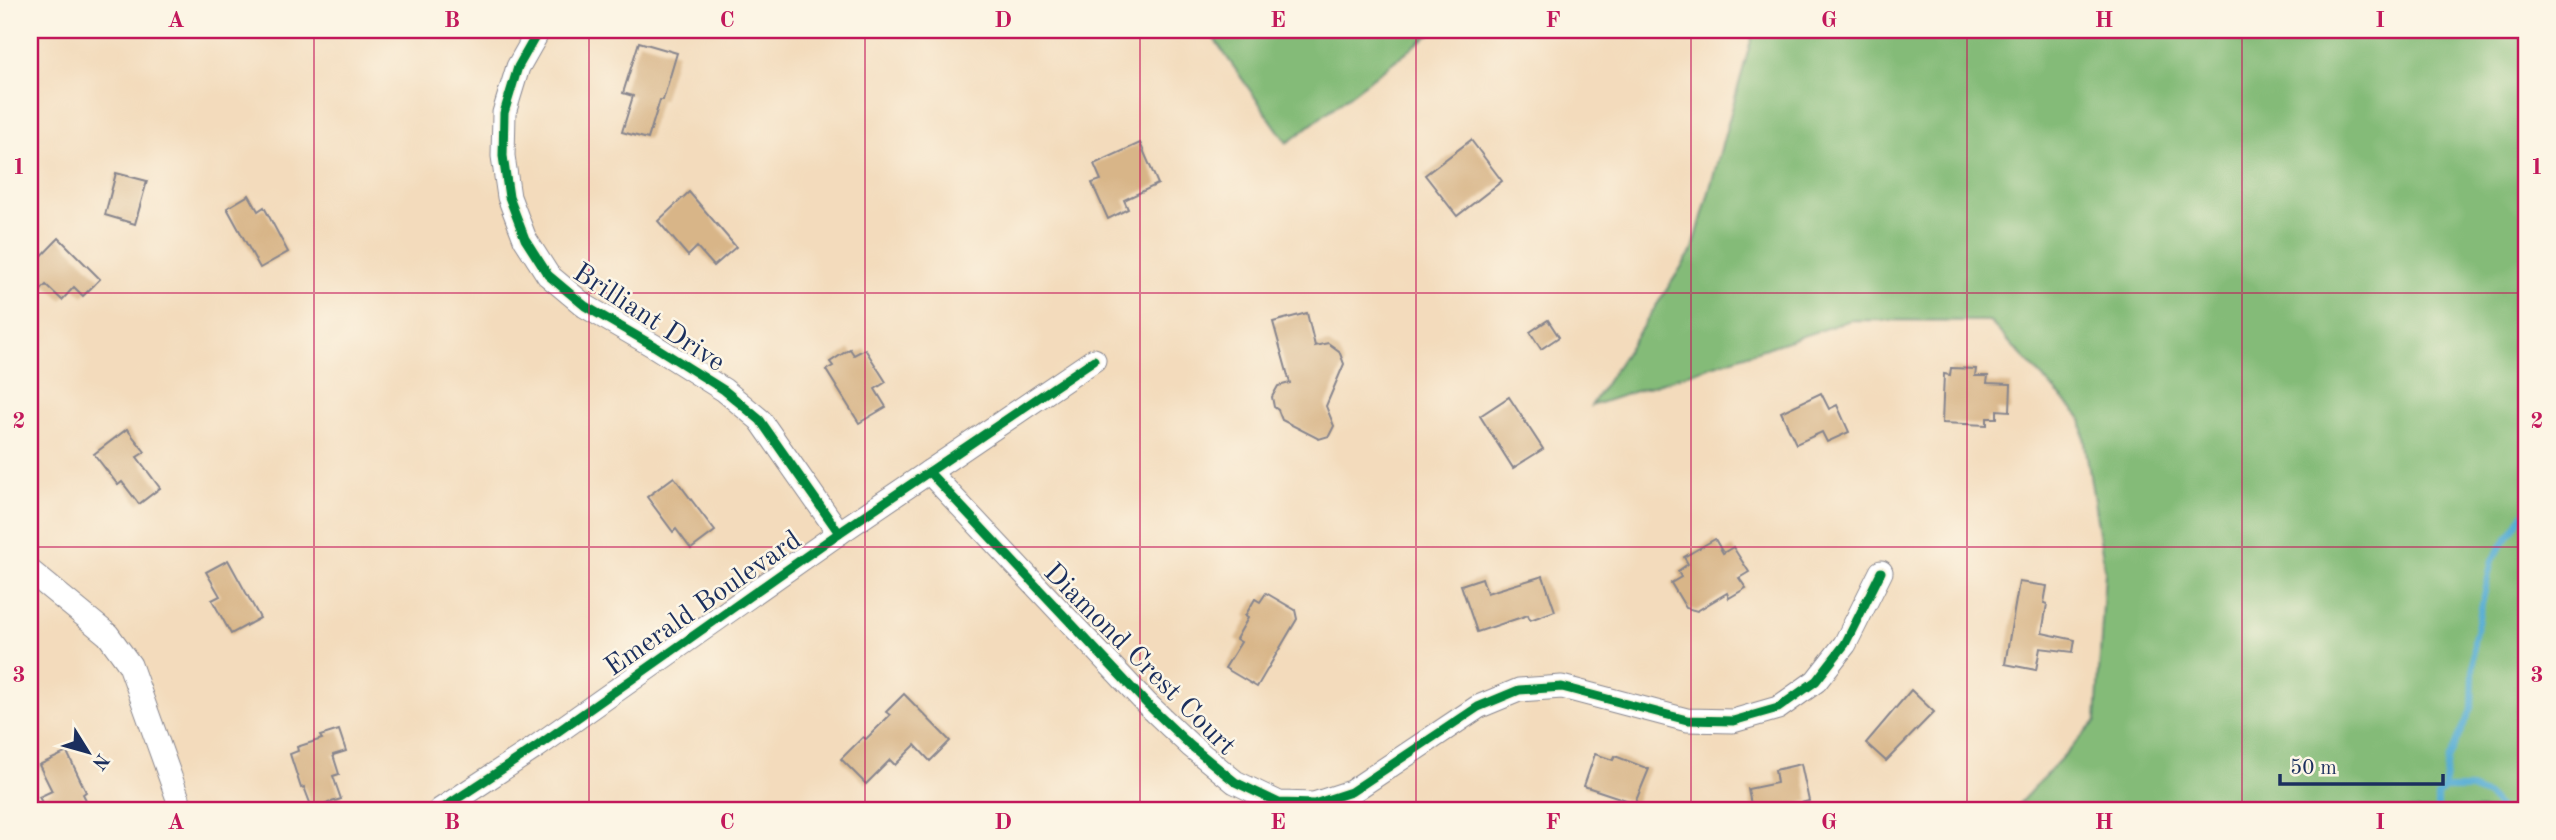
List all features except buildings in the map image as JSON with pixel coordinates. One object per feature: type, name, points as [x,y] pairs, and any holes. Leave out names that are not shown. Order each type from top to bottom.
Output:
[{"type":"street","name":"Brilliant Drive","points":[[539,30],[518,67],[504,113],[503,156],[509,197],[525,239],[548,275],[585,306],[724,390],[760,420],[839,533]]},
{"type":"street","name":"Emerald Boulevard","points":[[440,810],[547,739],[839,533],[1094,360]]},
{"type":"street","name":"Diamond Crest Court","points":[[929,472],[1147,704],[1190,745],[1235,782],[1279,803],[1314,804],[1351,792],[1478,707],[1519,690],[1562,687],[1687,720],[1733,721],[1778,708],[1816,681],[1845,644],[1881,572]]},
{"type":"street","points":[[30,571],[108,635],[130,665],[182,810]]},
{"type":"green space","points":[[1208,30],[1435,30],[1287,143]]},
{"type":"green space","points":[[1754,30],[2526,30],[2526,810],[2013,810],[2096,721],[2105,571],[2081,418],[1989,321],[1851,320],[1591,406],[1693,249]]},
{"type":"waterway","points":[[2438,810],[2438,797],[2444,789],[2448,760],[2472,708],[2474,640],[2492,560],[2526,510]]},
{"type":"waterway","points":[[2444,789],[2471,789],[2486,795],[2502,810]]},
{"type":"cycle path","points":[[539,30],[518,67],[504,113],[503,156],[509,197],[525,239],[548,275],[585,306],[724,390],[760,420],[839,533]]},
{"type":"cycle path","points":[[440,810],[536,747],[839,533],[1094,360]]},
{"type":"cycle path","points":[[929,472],[1147,704],[1190,745],[1235,782],[1279,803],[1314,804],[1351,792],[1478,707],[1519,690],[1562,687],[1687,720],[1733,721],[1778,708],[1816,681],[1845,644],[1881,572]]}]
